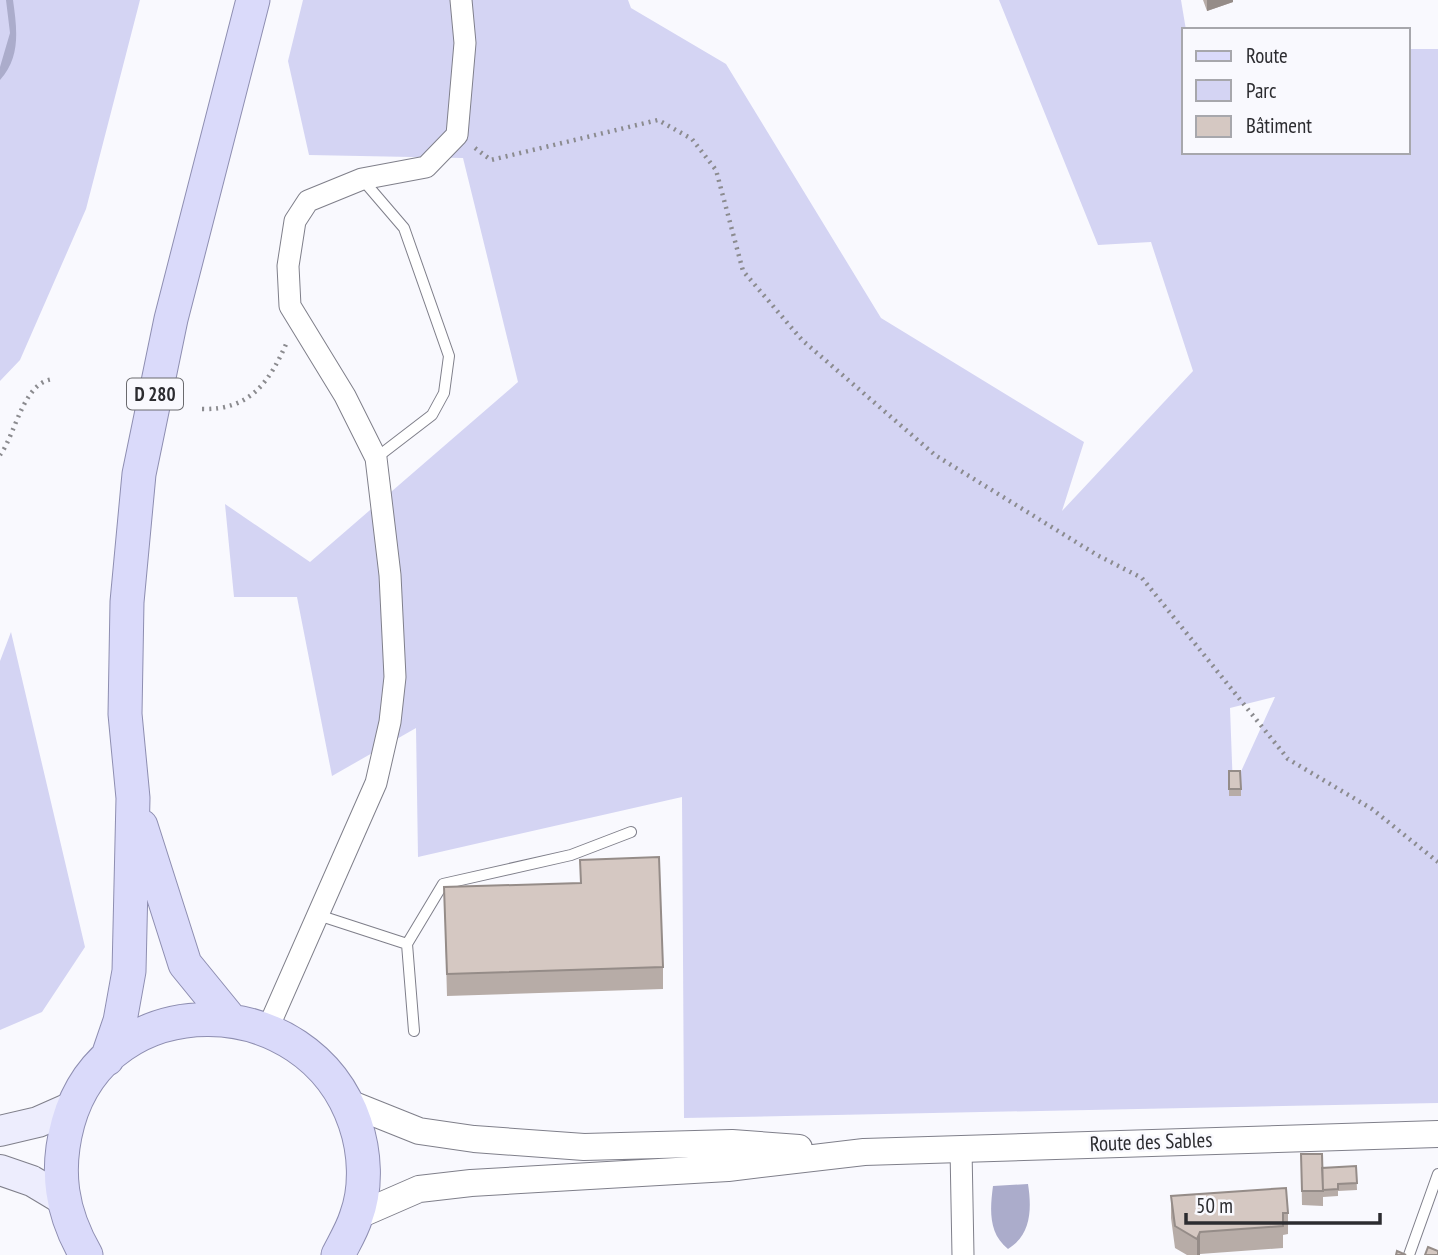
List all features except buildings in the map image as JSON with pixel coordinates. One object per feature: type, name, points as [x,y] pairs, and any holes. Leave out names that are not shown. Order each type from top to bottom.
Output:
[{"type":"main road","name":"D 280","points":[[107,1059],[120,1021],[129,971],[133,798],[125,714],[127,601],[139,474],[171,319],[253,0]]},
{"type":"main road","name":"D 280","points":[[133,798],[186,964],[229,1018]]},
{"type":"main road","points":[[86,1255],[72,1231],[62,1199],[60,1152],[72,1107],[107,1059],[133,1039],[176,1021],[229,1018],[268,1028],[310,1055],[328,1072],[349,1103],[362,1152],[364,1178],[357,1216],[338,1255]]},
{"type":"main road","points":[[0,1131],[38,1122],[72,1107]]},
{"type":"main road","points":[[0,1170],[32,1181],[62,1199]]},
{"type":"street","points":[[268,1028],[376,783],[390,722],[395,677],[390,575],[376,458],[345,396],[290,306],[288,266],[295,220],[308,201],[362,179],[426,167],[457,135],[465,43],[461,0]]},
{"type":"street","points":[[349,1103],[387,1121],[419,1130],[474,1139],[584,1147],[732,1143],[864,1152]]},
{"type":"street","name":"Route des Sables","points":[[864,1152],[1438,1134]]},
{"type":"street","points":[[961,1149],[963,1255]]},
{"type":"street","points":[[357,1216],[419,1189],[471,1182],[728,1168],[864,1152]]},
{"type":"lane","points":[[362,179],[404,228],[449,356],[444,393],[432,415],[376,458]]},
{"type":"lane","points":[[414,1031],[407,944],[443,884],[571,855],[631,832]]},
{"type":"lane","points":[[318,915],[407,944]]},
{"type":"lane","points":[[1409,1255],[1438,1174]]},
{"type":"path","points":[[457,135],[491,160],[658,120],[692,139],[716,170],[743,271],[802,340],[935,455],[1097,555],[1142,578],[1288,759],[1371,809],[1438,862]]},
{"type":"path","points":[[202,409],[224,410],[249,398],[266,382],[297,318]]},
{"type":"path","points":[[0,455],[10,442],[28,399],[40,382],[54,379]]},
{"type":"green space","points":[[0,0],[140,0],[86,209],[20,360],[0,381]]},
{"type":"green space","points":[[303,0],[628,0],[631,8],[726,64],[881,318],[1084,442],[1062,511],[1193,371],[1151,242],[1098,245],[999,0],[1181,0],[1186,28],[1182,28],[1182,154],[1410,154],[1410,49],[1438,49],[1438,1103],[684,1118],[682,797],[418,857],[416,728],[332,776],[297,597],[234,597],[225,504],[310,562],[518,382],[463,158],[309,155],[288,61]],"holes":[[[1275,697],[1233,789],[1230,708]]]},
{"type":"green space","points":[[11,632],[85,947],[42,1012],[0,1030],[0,661]]},
{"type":"shaded area","points":[[6,0],[13,0],[16,42],[11,62],[0,80],[0,67],[10,33]]},
{"type":"shaded area","points":[[1028,1184],[1028,1221],[1016,1243],[1008,1249],[997,1236],[992,1220],[993,1186]]}]
